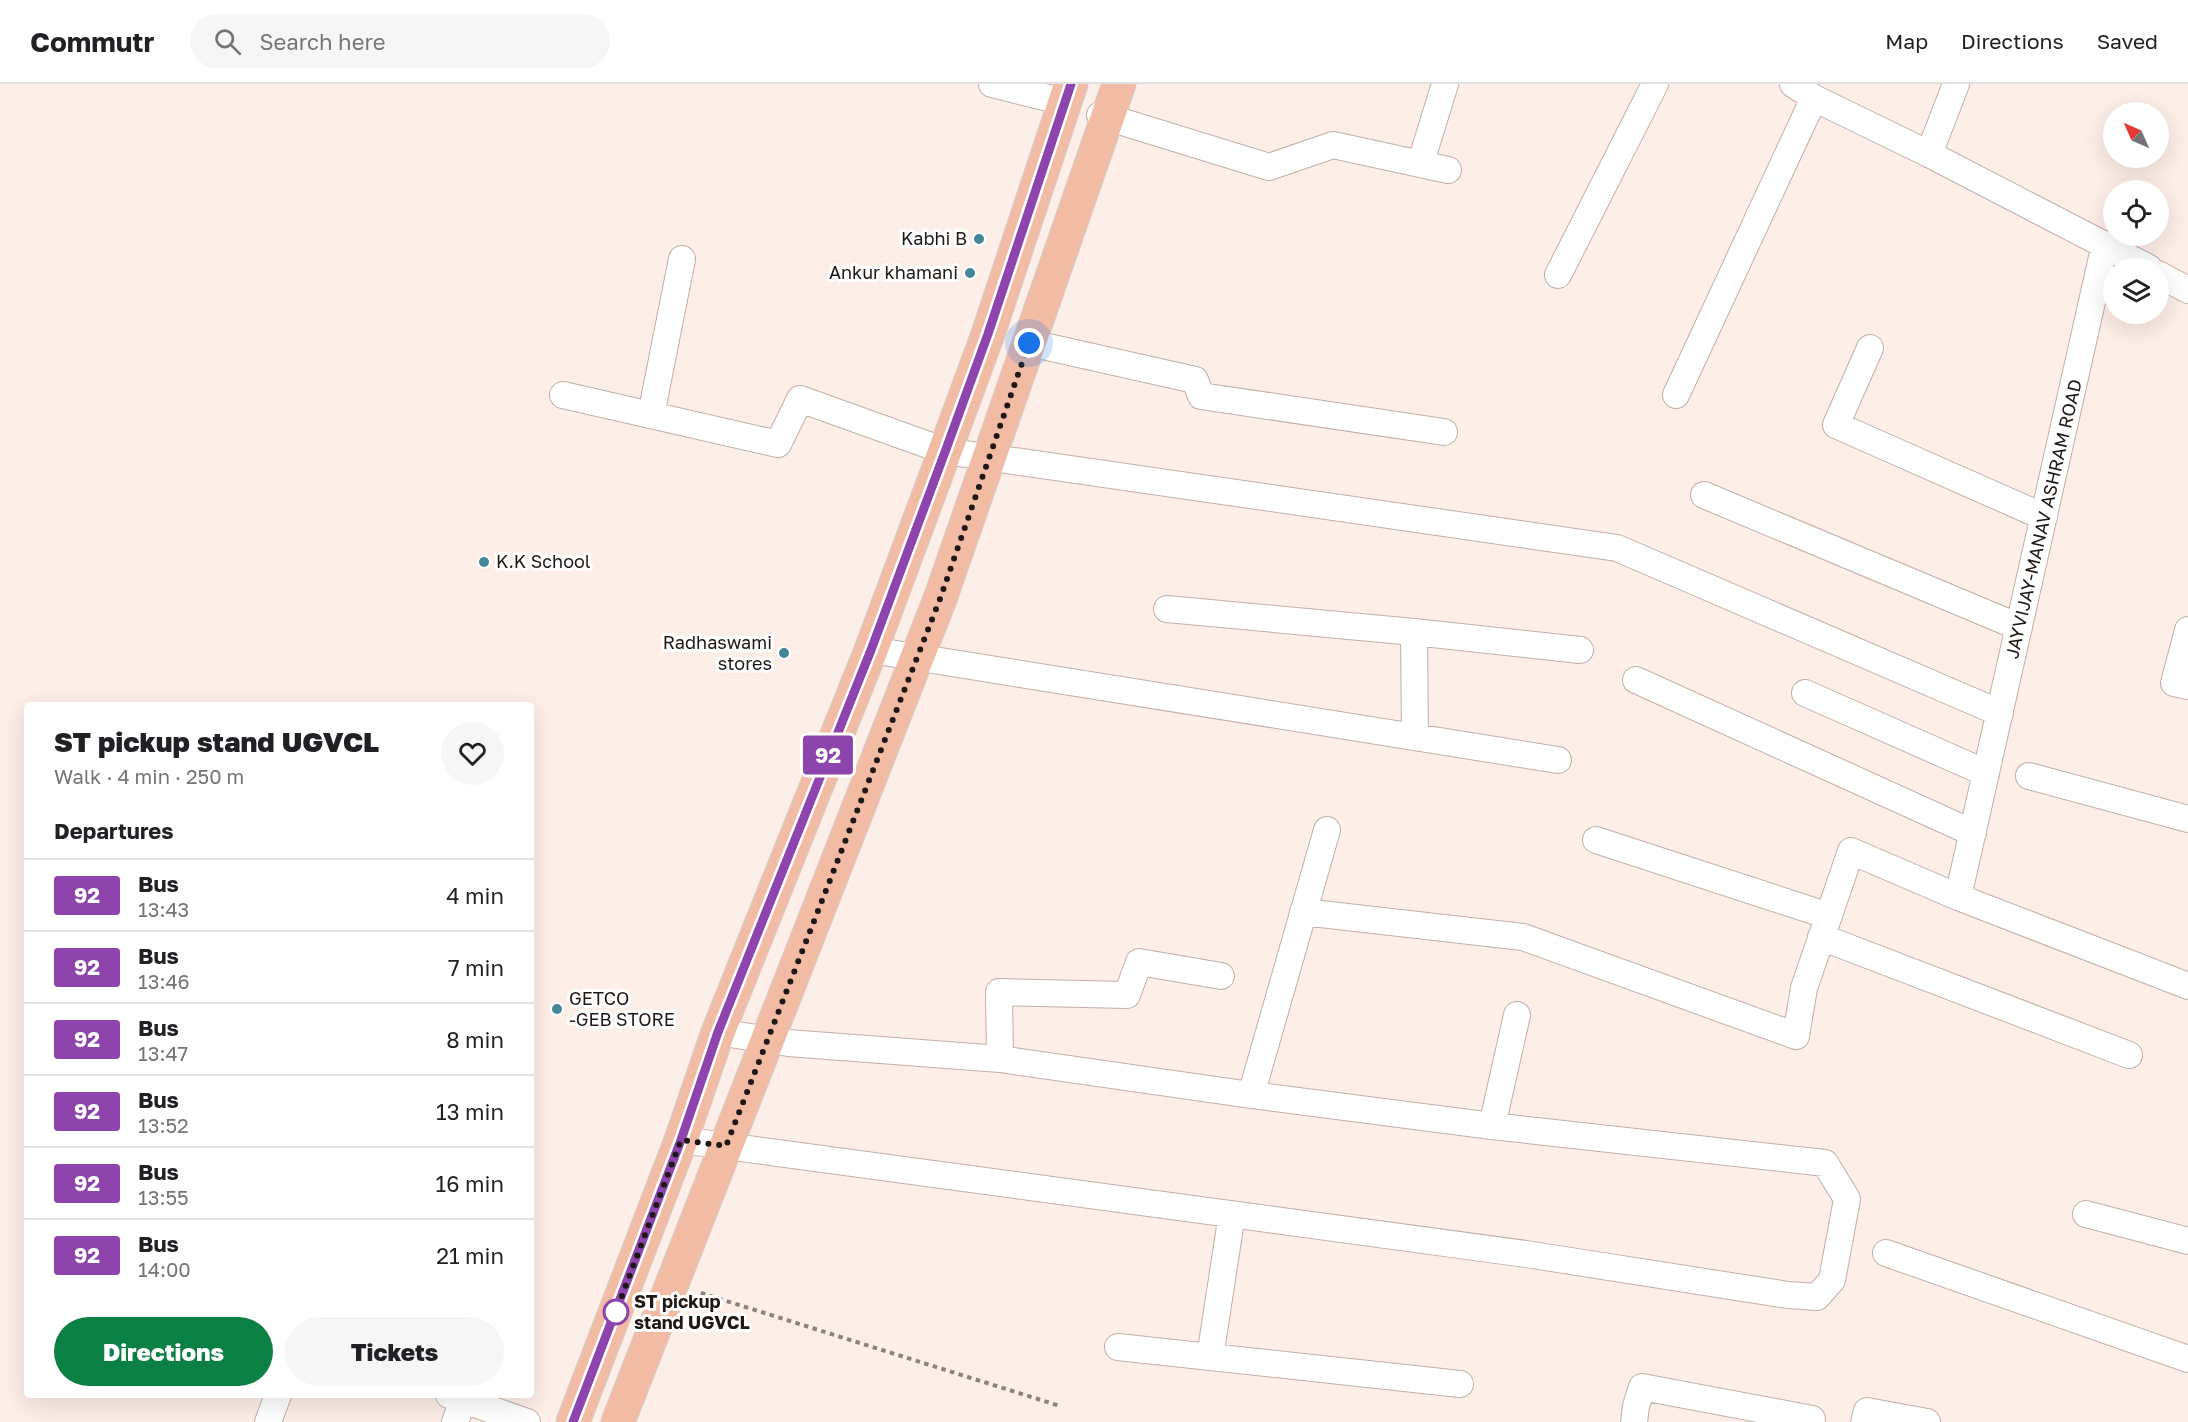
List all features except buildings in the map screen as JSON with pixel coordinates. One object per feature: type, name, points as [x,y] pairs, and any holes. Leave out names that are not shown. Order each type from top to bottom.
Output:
[{"type":"main road","points":[[618,1422],[918,657],[1029,343],[1103,117],[1119,84]]},
{"type":"main road","points":[[573,1422],[681,1140],[718,1032],[871,650],[945,452],[988,334],[1067,93]]},
{"type":"street","points":[[992,84],[1067,93]]},
{"type":"street","points":[[1421,162],[1445,84]]},
{"type":"street","points":[[1558,275],[1655,84]]},
{"type":"street","points":[[1792,84],[1814,98],[2103,243]]},
{"type":"street","points":[[1929,154],[1956,84]]},
{"type":"street","points":[[1676,395],[1814,98]]},
{"type":"street","points":[[1103,117],[1269,167],[1333,145],[1421,162],[1448,170]]},
{"type":"street","name":"JAYVIJAY-MANAV ASHRAM ROAD","points":[[1958,897],[2105,246]]},
{"type":"street","points":[[2109,246],[2131,258]]},
{"type":"street","points":[[651,415],[682,259]]},
{"type":"street","points":[[2169,280],[2188,290]]},
{"type":"street","points":[[1029,343],[1194,380],[1201,396],[1444,432]]},
{"type":"street","points":[[1870,348],[1836,425],[2044,517]]},
{"type":"street","points":[[563,395],[778,444],[800,399],[945,452],[1617,548],[2000,713]]},
{"type":"street","points":[[1704,495],[2019,627]]},
{"type":"street","points":[[1167,609],[1580,650]]},
{"type":"street","points":[[2188,630],[2174,682],[2188,686]]},
{"type":"street","points":[[1414,632],[1415,737]]},
{"type":"street","points":[[871,650],[1558,760]]},
{"type":"street","points":[[1636,680],[1973,833]]},
{"type":"street","points":[[1805,693],[1986,772]]},
{"type":"street","points":[[2029,776],[2188,819]]},
{"type":"street","points":[[1251,1095],[1327,830]]},
{"type":"street","points":[[1596,840],[1825,927],[2129,1054]]},
{"type":"street","points":[[1304,912],[1523,937],[1796,1036],[1804,988],[1851,850],[1958,897],[2188,986]]},
{"type":"street","points":[[1000,1059],[999,992],[1127,995],[1139,962],[1221,976]]},
{"type":"street","points":[[1492,1126],[1517,1015]]},
{"type":"street","points":[[681,1140],[1526,1254],[1788,1295],[1817,1297],[1832,1280],[1847,1199],[1825,1163],[1492,1126],[1251,1095],[1000,1059],[769,1040],[718,1032]]},
{"type":"street","points":[[1210,1357],[1232,1214]]},
{"type":"street","points":[[2086,1214],[2188,1241]]},
{"type":"street","points":[[1886,1253],[2188,1359]]},
{"type":"street","points":[[1118,1347],[1460,1384]]},
{"type":"street","points":[[1634,1422],[1642,1387],[1812,1419]]},
{"type":"street","points":[[268,1422],[277,1398]]},
{"type":"street","points":[[456,1406],[527,1422]]},
{"type":"street","points":[[1864,1422],[1867,1411],[1927,1422]]},
{"type":"path","points":[[673,1284],[1060,1406]]},
{"type":"bus line","name":"92","points":[[573,1422],[681,1140],[718,1032],[871,650],[945,452],[988,334],[1071,84]]},
{"type":"place","name":"Kabhi B","points":[[979,239]]},
{"type":"place","name":"Ankur khamani","points":[[970,273]]},
{"type":"place","name":"K.K School","points":[[484,562]]},
{"type":"place","name":"Radhaswami stores","points":[[784,653]]},
{"type":"place","name":"GETCO -GEB STORE","points":[[557,1009]]},
{"type":"place","name":"ST pickup stand UGVCL","points":[[616,1312]]},
{"type":"route","points":[[616,1312],[615,1314],[681,1140],[726,1146],[940,599],[1029,343]]}]
